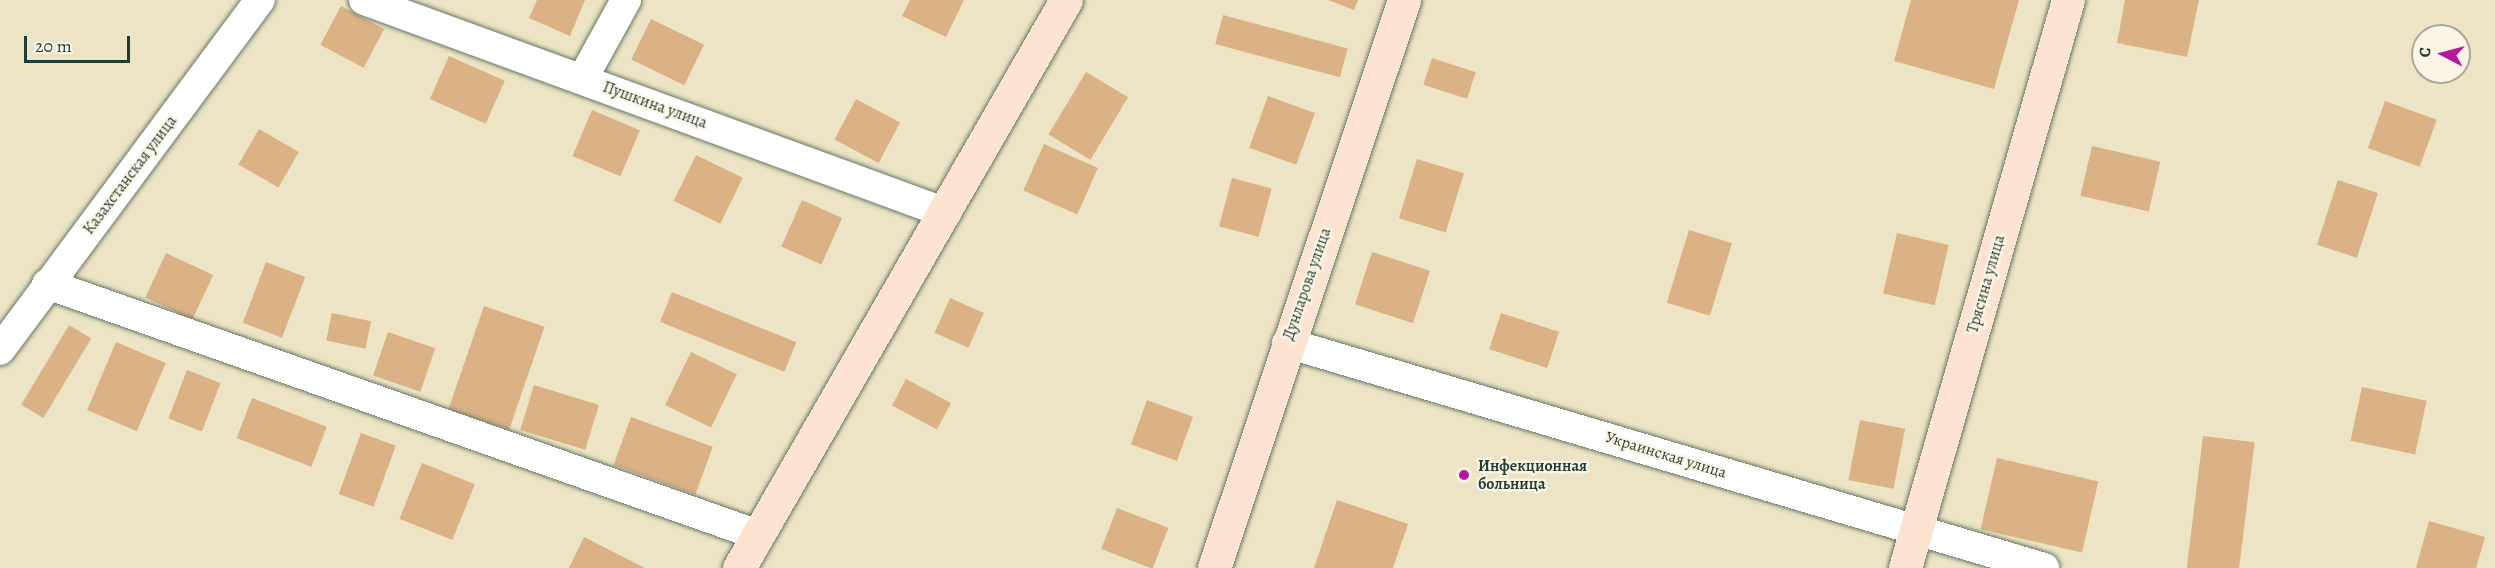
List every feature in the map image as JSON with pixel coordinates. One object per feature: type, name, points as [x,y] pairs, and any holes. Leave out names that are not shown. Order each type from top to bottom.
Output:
[{"type":"main road","points":[[739,568],[946,213],[1066,0]]},
{"type":"main road","name":"Дунларова улица","points":[[1214,568],[1287,343],[1404,0]]},
{"type":"main road","name":"Трясина улица","points":[[1905,568],[2068,0]]},
{"type":"street","name":"Казахстанская улица","points":[[0,350],[260,0]]},
{"type":"street","name":"Пушкина улица","points":[[364,0],[583,78],[946,213]]},
{"type":"street","points":[[583,78],[626,0]]},
{"type":"street","points":[[47,284],[758,535]]},
{"type":"street","name":"Украинская улица","points":[[1287,343],[2044,568]]},
{"type":"building","points":[[537,0],[585,0],[570,36],[529,18]]},
{"type":"building","points":[[910,0],[964,0],[946,37],[902,16]]},
{"type":"building","points":[[1328,0],[1358,0],[1354,10]]},
{"type":"building","points":[[1911,0],[2019,0],[1994,89],[1894,61]]},
{"type":"building","points":[[2125,0],[2199,0],[2187,57],[2117,43]]},
{"type":"building","points":[[341,6],[384,29],[364,68],[320,45]]},
{"type":"building","points":[[1223,15],[1348,48],[1340,77],[1215,44]]},
{"type":"building","points":[[651,19],[704,45],[684,85],[631,59]]},
{"type":"building","points":[[449,56],[505,81],[486,124],[430,99]]},
{"type":"building","points":[[1432,58],[1476,72],[1467,99],[1423,85]]},
{"type":"building","points":[[1086,72],[1128,97],[1090,160],[1048,135]]},
{"type":"building","points":[[1268,96],[1315,113],[1296,165],[1249,148]]},
{"type":"building","points":[[856,99],[900,122],[879,163],[834,140]]},
{"type":"building","points":[[2385,101],[2437,120],[2420,167],[2368,148]]},
{"type":"building","points":[[592,110],[640,130],[620,176],[572,156]]},
{"type":"building","points":[[259,129],[299,152],[278,188],[238,165]]},
{"type":"building","points":[[1044,144],[1098,168],[1077,215],[1023,191]]},
{"type":"building","points":[[2092,146],[2160,162],[2149,211],[2081,196]]},
{"type":"building","points":[[696,155],[743,178],[720,224],[674,201]]},
{"type":"building","points":[[1417,159],[1464,173],[1446,233],[1399,218]]},
{"type":"building","points":[[1232,178],[1272,189],[1259,237],[1219,226]]},
{"type":"building","points":[[2338,180],[2378,193],[2357,258],[2317,245]]},
{"type":"building","points":[[802,200],[842,218],[821,264],[781,247]]},
{"type":"building","points":[[1689,230],[1732,243],[1710,316],[1667,303]]},
{"type":"building","points":[[1897,233],[1949,245],[1935,305],[1883,293]]},
{"type":"building","points":[[1372,252],[1430,271],[1413,323],[1355,304]]},
{"type":"building","points":[[166,253],[213,275],[192,319],[145,297]]},
{"type":"building","points":[[266,262],[305,277],[282,338],[243,323]]},
{"type":"building","points":[[672,292],[796,342],[784,372],[660,322]]},
{"type":"building","points":[[950,298],[984,313],[968,348],[935,333]]},
{"type":"building","points":[[484,306],[545,327],[509,430],[449,409]]},
{"type":"building","points":[[332,313],[371,321],[365,349],[326,340]]},
{"type":"building","points":[[1501,313],[1559,332],[1547,368],[1489,349]]},
{"type":"building","points":[[69,325],[91,338],[43,418],[21,405]]},
{"type":"building","points":[[388,332],[435,348],[420,392],[373,375]]},
{"type":"building","points":[[116,342],[166,363],[137,431],[87,410]]},
{"type":"building","points":[[691,352],[737,374],[711,427],[665,405]]},
{"type":"building","points":[[187,370],[221,383],[202,431],[168,419]]},
{"type":"building","points":[[906,379],[951,403],[937,429],[892,405]]},
{"type":"building","points":[[534,385],[599,405],[585,450],[520,430]]},
{"type":"building","points":[[2362,387],[2427,401],[2415,455],[2351,441]]},
{"type":"building","points":[[252,398],[327,427],[311,467],[237,438]]},
{"type":"building","points":[[1147,400],[1193,417],[1177,461],[1131,444]]},
{"type":"building","points":[[631,417],[713,447],[695,495],[614,465]]},
{"type":"building","points":[[1860,420],[1905,429],[1894,489],[1848,480]]},
{"type":"building","points":[[361,433],[396,446],[374,507],[339,494]]},
{"type":"building","points":[[2203,436],[2255,442],[2239,568],[2187,568]]},
{"type":"building","points":[[1997,458],[2098,481],[2082,553],[1981,529]]},
{"type":"building","points":[[422,463],[475,484],[452,540],[400,519]]},
{"type":"building","points":[[1337,500],[1408,524],[1393,568],[1314,568]]},
{"type":"building","points":[[1117,508],[1168,528],[1153,568],[1101,549]]},
{"type":"building","points":[[2429,521],[2485,537],[2476,568],[2416,568]]},
{"type":"building","points":[[584,537],[645,568],[569,568]]},
{"type":"place","name":"Инфекционная больница","points":[[1464,475]]}]
